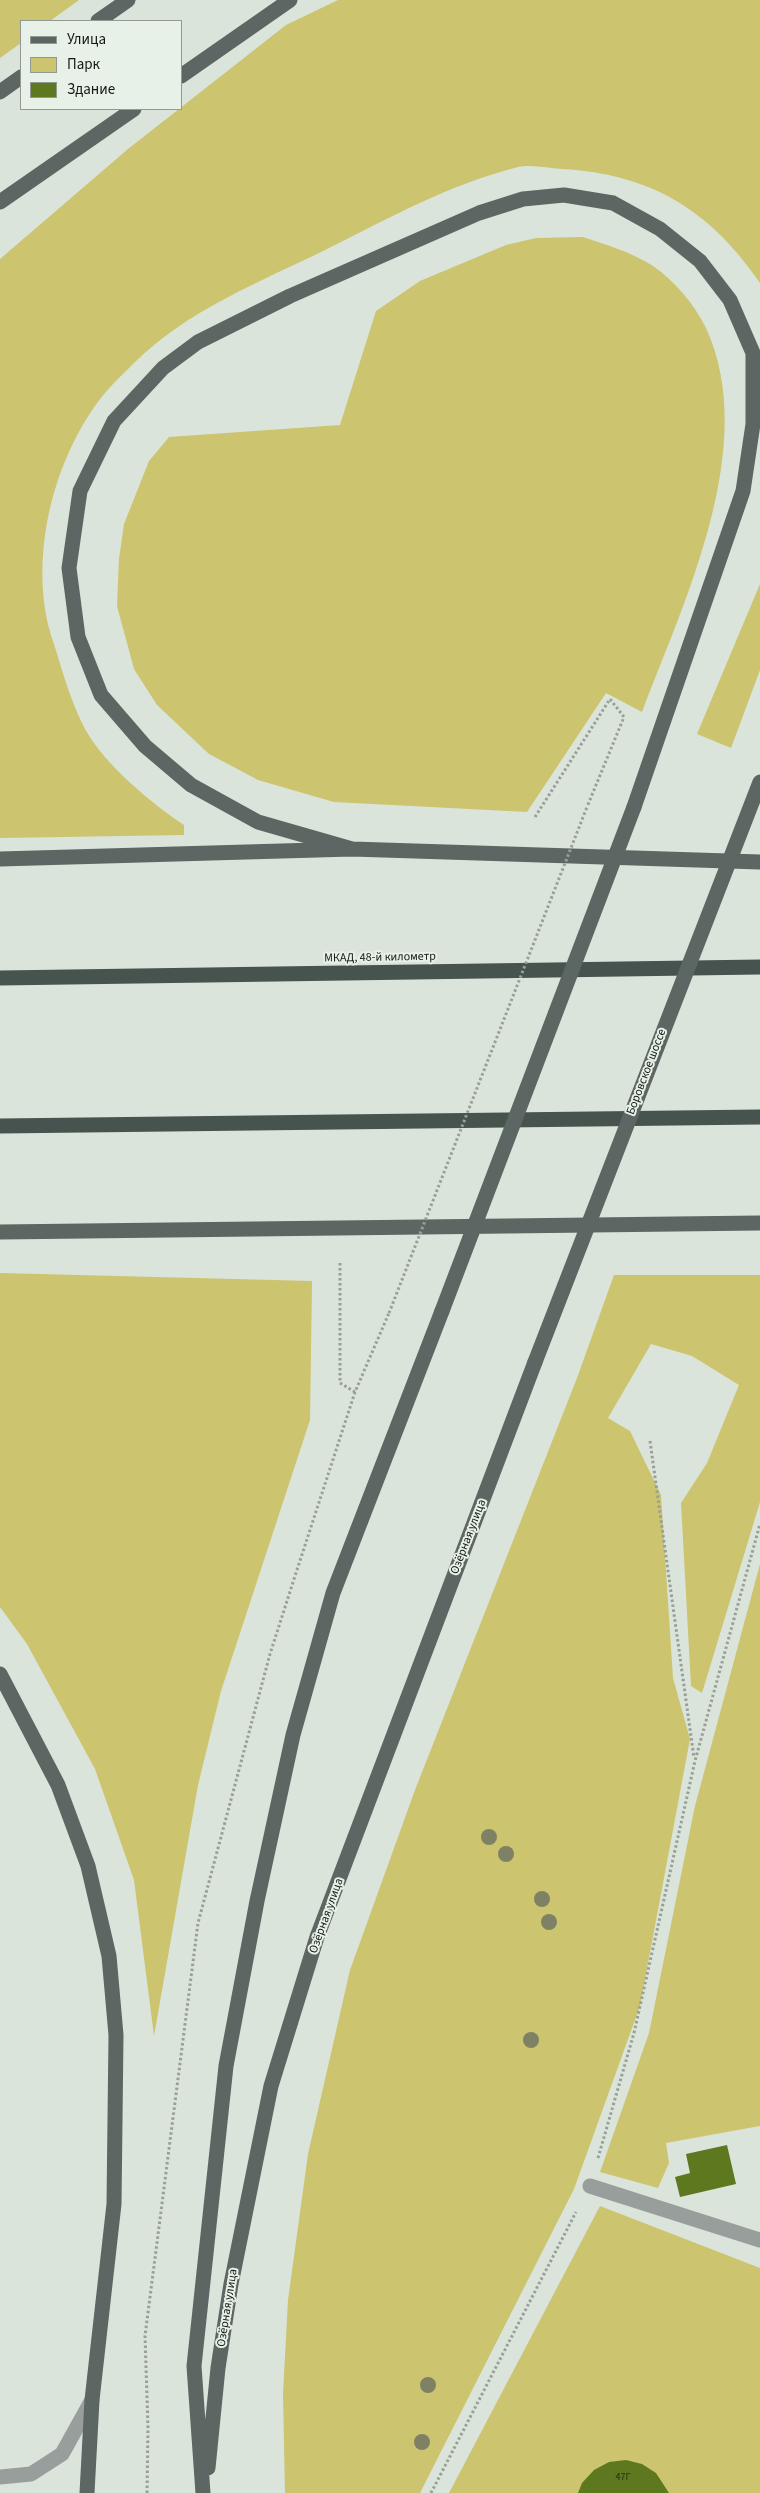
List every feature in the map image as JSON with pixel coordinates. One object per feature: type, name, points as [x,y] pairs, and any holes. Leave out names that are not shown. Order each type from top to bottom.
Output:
[{"type":"highway","name":"МКАД, 48-й километр","points":[[0,978],[760,967]]},
{"type":"highway","points":[[0,1126],[760,1117]]},
{"type":"main road","points":[[99,20],[128,0]]},
{"type":"main road","points":[[182,75],[290,0]]},
{"type":"main road","points":[[0,92],[20,78]]},
{"type":"main road","points":[[0,202],[133,110]]},
{"type":"main road","points":[[204,2493],[195,2356],[226,2066],[257,1901],[293,1735],[333,1593],[634,806],[743,491],[753,424],[753,353],[730,300],[700,261],[660,229],[613,203],[564,196],[524,199],[479,213],[299,292],[198,342],[163,368],[114,421],[80,491],[69,568],[78,637],[101,696],[145,746],[192,785],[258,822],[352,849]]},
{"type":"main road","name":"Боровское шоссе","points":[[535,1362],[760,782]]},
{"type":"main road","points":[[0,859],[352,849],[760,862]]},
{"type":"main road","points":[[0,1232],[760,1223]]},
{"type":"main road","name":"Озёрная улица","points":[[204,2493],[218,2368],[231,2284],[271,2086],[317,1937],[535,1362]]},
{"type":"main road","points":[[0,1674],[58,1785],[88,1866],[109,1956],[116,2035],[114,2204],[92,2400],[87,2493]]},
{"type":"street","points":[[590,2186],[760,2240]]},
{"type":"street","points":[[0,2476],[30,2474],[62,2454],[92,2400]]},
{"type":"path","points":[[389,1314],[624,717],[610,699],[535,817]]},
{"type":"path","points":[[340,1263],[340,1384],[354,1392]]},
{"type":"path","points":[[650,1441],[695,1761]]},
{"type":"path","points":[[431,2493],[590,2186],[634,2033],[695,1761],[760,1524]]},
{"type":"green space","points":[[0,0],[79,0],[51,20],[20,20],[20,44],[0,58]]},
{"type":"green space","points":[[338,0],[760,0],[760,283],[741,257],[720,235],[699,216],[676,200],[651,188],[594,172],[523,166],[493,174],[420,203],[250,286],[200,313],[177,328],[154,345],[113,384],[99,400],[80,430],[67,456],[49,513],[44,542],[43,571],[44,600],[49,628],[71,697],[85,729],[104,756],[129,782],[157,806],[184,825],[184,835],[0,838],[0,259],[128,149],[178,110],[182,110],[182,107],[286,25]]},
{"type":"green space","points":[[583,237],[619,249],[645,261],[676,286],[696,310],[706,328],[720,374],[725,422],[721,472],[710,523],[695,573],[642,712],[606,693],[527,812],[334,802],[258,780],[209,754],[157,705],[134,669],[117,606],[119,559],[124,524],[149,461],[169,437],[340,425],[376,311],[420,281],[506,245],[536,238]]},
{"type":"green space","points":[[760,584],[760,670],[731,748],[697,734]]},
{"type":"green space","points":[[0,1273],[312,1281],[310,1420],[221,1691],[198,1785],[154,2036],[134,1880],[95,1769],[27,1644],[0,1607]]},
{"type":"green space","points":[[614,1275],[760,1275],[760,1502],[702,1693],[691,1686],[681,1503],[707,1463],[739,1385],[692,1356],[651,1344],[608,1418],[630,1431],[661,1495],[673,1678],[690,1739],[640,2006],[574,2189],[420,2493],[285,2493],[283,2394],[288,2300],[308,2154],[350,1970],[415,1790],[577,1378]]},
{"type":"green space","points":[[760,1564],[760,2126],[666,2143],[669,2163],[658,2188],[600,2172],[649,2033],[695,1806]]},
{"type":"green space","points":[[600,2206],[760,2268],[760,2493],[449,2493]]},
{"type":"building","points":[[727,2145],[736,2184],[680,2197],[675,2177],[690,2173],[686,2154]]},
{"type":"building","points":[[626,2460],[642,2464],[656,2473],[669,2493],[578,2493],[582,2483],[594,2470],[609,2462]]}]
